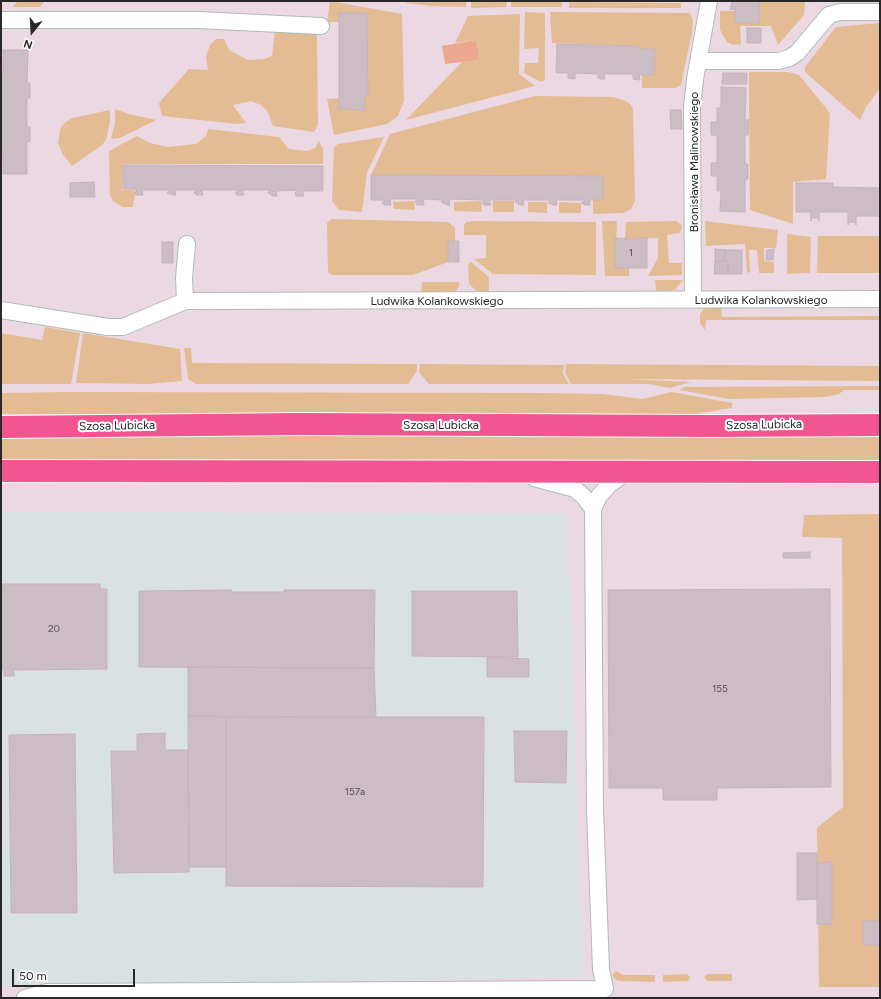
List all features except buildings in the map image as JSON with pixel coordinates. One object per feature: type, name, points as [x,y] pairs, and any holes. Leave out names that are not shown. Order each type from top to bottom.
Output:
[{"type":"main road","name":"Szosa Lubicka","points":[[1,427],[299,424],[712,426],[880,424]]},
{"type":"main road","points":[[1,471],[880,472]]},
{"type":"street","name":"Bronisława Malinowskiego","points":[[693,300],[692,107],[695,79],[709,1]]},
{"type":"street","points":[[698,61],[779,61],[789,58],[797,53],[829,15],[840,12],[880,12]]},
{"type":"street","points":[[1,20],[198,20],[321,26]]},
{"type":"street","points":[[185,301],[184,278],[187,244]]},
{"type":"street","name":"Ludwika Kolankowskiego","points":[[1,310],[108,327],[123,326],[185,301],[880,299]]},
{"type":"street","points":[[505,472],[561,484],[574,489],[584,497],[593,509]]},
{"type":"street","points":[[25,998],[44,995],[605,989],[601,969],[595,810],[593,509],[599,496],[610,484],[627,472]]},
{"type":"shaded area","points":[[18,1],[45,1],[40,7],[12,7]]},
{"type":"shaded area","points":[[330,1],[402,14],[404,101],[398,116],[387,124],[334,135],[327,99],[339,98],[339,109],[364,110],[365,96],[368,95],[367,13],[339,13],[339,22],[327,22]]},
{"type":"shaded area","points":[[406,1],[466,1],[466,7],[431,6],[406,3]]},
{"type":"shaded area","points":[[507,1],[506,7],[471,8],[471,2]]},
{"type":"shaded area","points":[[759,1],[805,1],[804,15],[778,45],[771,26],[740,26],[741,44],[733,45],[727,42],[720,30],[720,11],[735,11],[759,23]]},
{"type":"shaded area","points":[[511,2],[562,2],[562,7],[511,7]]},
{"type":"shaded area","points":[[569,2],[681,3],[681,8],[569,8]]},
{"type":"shaded area","points":[[525,12],[545,13],[545,80],[541,82],[524,73],[525,63],[538,63],[539,48],[524,49]]},
{"type":"shaded area","points":[[550,12],[690,13],[693,21],[692,32],[681,85],[675,88],[642,88],[642,75],[654,75],[655,49],[638,49],[638,46],[552,43]]},
{"type":"shaded area","points":[[520,14],[519,74],[535,86],[406,120],[462,62],[480,60],[476,40],[455,43],[468,16]]},
{"type":"shaded area","points":[[880,23],[880,88],[866,107],[860,120],[805,72],[805,67],[836,27]]},
{"type":"shaded area","points":[[275,29],[315,32],[317,37],[318,125],[314,132],[273,126],[268,112],[261,105],[251,101],[233,105],[246,123],[238,124],[162,116],[159,103],[189,69],[208,70],[206,57],[210,45],[216,39],[224,39],[229,50],[248,60],[264,59],[272,56]]},
{"type":"shaded area","points":[[476,40],[480,60],[445,64],[442,46]]},
{"type":"shaded area","points":[[749,72],[788,72],[799,75],[830,113],[826,179],[793,182],[793,224],[750,210]]},
{"type":"shaded area","points":[[535,96],[613,97],[626,101],[631,105],[633,110],[635,201],[631,209],[623,213],[593,214],[593,200],[603,200],[603,176],[371,175],[390,134]]},
{"type":"shaded area","points":[[115,109],[129,114],[156,120],[120,138],[111,139],[115,123]]},
{"type":"shaded area","points":[[110,110],[110,122],[106,140],[102,145],[72,166],[63,155],[58,143],[62,125],[72,118]]},
{"type":"shaded area","points":[[208,129],[279,137],[289,149],[307,151],[315,148],[319,141],[323,149],[323,164],[123,164],[122,190],[135,190],[133,192],[135,194],[133,207],[123,207],[113,201],[110,195],[109,151],[137,136],[150,143],[168,147],[196,144],[206,136]]},
{"type":"shaded area","points":[[384,137],[367,172],[362,212],[339,210],[332,201],[334,147],[338,144]]},
{"type":"shaded area","points":[[414,201],[415,210],[394,209],[393,202]]},
{"type":"shaded area","points":[[481,201],[482,212],[454,211],[454,202]]},
{"type":"shaded area","points":[[493,201],[514,201],[514,212],[493,212]]},
{"type":"shaded area","points":[[528,202],[547,202],[547,213],[528,212]]},
{"type":"shaded area","points":[[559,202],[581,203],[581,213],[559,213]]},
{"type":"shaded area","points":[[331,219],[448,222],[455,228],[455,241],[448,241],[448,262],[413,275],[332,275],[328,272],[327,223]]},
{"type":"shaded area","points":[[602,221],[617,221],[615,267],[629,268],[629,276],[605,276]]},
{"type":"shaded area","points":[[677,221],[682,226],[680,233],[667,235],[669,263],[682,263],[682,275],[648,276],[658,258],[658,238],[625,238],[626,222]]},
{"type":"shaded area","points":[[705,221],[778,230],[776,248],[764,248],[764,261],[774,262],[774,273],[759,273],[757,250],[749,250],[750,273],[747,272],[745,244],[706,246]]},
{"type":"shaded area","points":[[466,222],[596,222],[596,275],[493,274],[474,259],[486,258],[486,235],[464,235],[464,225]]},
{"type":"shaded area","points":[[787,234],[811,237],[810,273],[787,274]]},
{"type":"shaded area","points":[[818,236],[880,236],[880,273],[817,273]]},
{"type":"shaded area","points":[[471,262],[489,277],[489,293],[478,292],[469,284],[468,265]]},
{"type":"shaded area","points":[[655,280],[683,280],[675,290],[658,292],[656,290]]},
{"type":"shaded area","points":[[422,282],[459,282],[459,286],[454,294],[421,295]]},
{"type":"shaded area","points":[[721,304],[722,317],[880,316],[880,320],[706,320],[705,330],[700,323],[700,314],[706,307]]},
{"type":"shaded area","points":[[45,327],[80,333],[71,384],[1,384],[1,333],[42,340]]},
{"type":"shaded area","points":[[83,333],[180,349],[182,381],[149,384],[76,383]]},
{"type":"shaded area","points":[[184,348],[191,348],[192,363],[417,364],[417,371],[408,384],[196,384],[188,379]]},
{"type":"shaded area","points":[[420,364],[564,365],[563,373],[569,384],[429,384],[419,372]]},
{"type":"shaded area","points":[[566,364],[880,366],[880,381],[627,379],[691,382],[670,388],[649,384],[571,384],[565,373]]},
{"type":"shaded area","points":[[880,386],[880,390],[844,390],[839,394],[825,397],[729,399],[679,390],[685,387]]},
{"type":"shaded area","points":[[672,392],[732,403],[732,408],[694,414],[1,414],[1,393],[543,393],[603,394],[642,399]]},
{"type":"shaded area","points":[[880,435],[880,462],[1,461],[1,436]]},
{"type":"shaded area","points":[[1,512],[567,513],[584,977],[1,986]]},
{"type":"shaded area","points":[[880,514],[880,987],[819,987],[817,828],[843,807],[842,538],[802,537],[804,515]]},
{"type":"shaded area","points":[[616,971],[623,975],[655,975],[655,982],[616,980],[612,975]]},
{"type":"shaded area","points":[[687,974],[690,977],[688,981],[663,982],[663,975]]},
{"type":"shaded area","points":[[707,974],[732,974],[732,981],[707,981],[704,977]]}]
